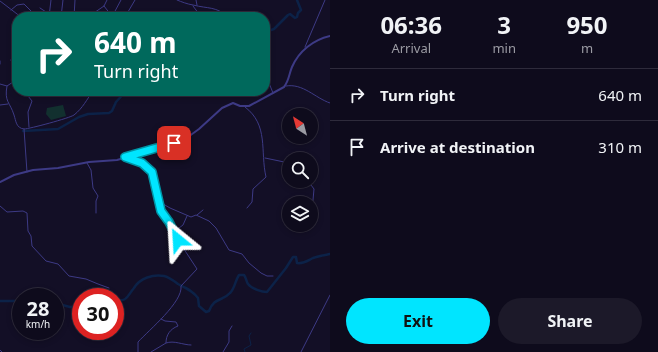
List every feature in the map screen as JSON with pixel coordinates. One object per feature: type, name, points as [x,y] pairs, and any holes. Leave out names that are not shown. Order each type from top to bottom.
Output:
[{"type":"street","points":[[50,12],[51,0]]},
{"type":"street","points":[[62,12],[63,0]]},
{"type":"street","points":[[74,12],[75,0]]},
{"type":"street","points":[[95,12],[104,6],[107,0]]},
{"type":"street","points":[[113,12],[121,0]]},
{"type":"street","points":[[128,12],[135,0]]},
{"type":"street","points":[[177,0],[193,6],[208,7],[223,12]]},
{"type":"street","points":[[196,0],[197,6]]},
{"type":"street","points":[[284,87],[295,62],[305,47],[325,0]]},
{"type":"street","points":[[0,1],[14,12]]},
{"type":"street","points":[[11,10],[20,4],[24,4],[32,12]]},
{"type":"street","points":[[104,6],[109,12]]},
{"type":"street","points":[[193,6],[197,12]]},
{"type":"street","points":[[40,8],[47,12]]},
{"type":"street","points":[[305,47],[330,36]]},
{"type":"street","points":[[0,84],[7,86],[12,83]]},
{"type":"street","points":[[270,85],[273,93]]},
{"type":"street","points":[[7,86],[6,95],[8,104],[14,114],[16,122],[24,128],[65,120],[73,116],[83,107],[91,96]]},
{"type":"street","points":[[270,95],[284,87],[291,86],[309,91],[316,97],[330,104]]},
{"type":"street","points":[[28,96],[32,101],[28,112],[29,128]]},
{"type":"street","points":[[244,107],[252,105],[268,96]]},
{"type":"street","points":[[0,182],[11,176],[27,172],[87,162],[114,160],[159,148],[186,138],[199,129],[225,106],[233,103],[244,107],[253,114],[260,124],[266,177],[253,189],[252,202],[247,208]]},
{"type":"street","points":[[0,105],[8,104]]},
{"type":"street","points":[[24,128],[27,172]]},
{"type":"street","points":[[125,157],[142,163],[152,172],[161,212],[197,269],[181,286],[182,292],[177,300],[138,342],[138,352]]},
{"type":"street","points":[[264,158],[282,162]]},
{"type":"street","points":[[87,162],[91,170],[93,188],[98,196],[96,201],[96,213]]},
{"type":"street","points":[[158,201],[191,217],[203,210]]},
{"type":"street","points":[[0,206],[8,212],[26,212],[28,231],[31,236],[32,246],[46,261],[59,264],[66,274],[71,277],[86,279],[109,288]]},
{"type":"street","points":[[174,232],[183,225],[187,215]]},
{"type":"street","points":[[196,215],[209,221],[216,228],[229,250],[242,254],[249,263],[261,273],[267,276],[273,276]]},
{"type":"street","points":[[301,352],[330,295]]},
{"type":"street","points":[[160,318],[165,321],[176,322],[178,326],[170,330],[166,343]]},
{"type":"street","points":[[223,352],[229,342],[229,331],[232,326]]},
{"type":"street","points":[[151,352],[166,343],[172,342],[192,345]]},
{"type":"green space","points":[[63,105],[66,116],[51,120],[46,114],[47,108]]},
{"type":"waterway","points":[[270,30],[274,29],[290,14],[295,18],[297,17],[301,10],[297,0]]},
{"type":"waterway","points":[[23,131],[58,129],[79,117],[88,114],[109,113],[112,111],[116,102],[121,96]]},
{"type":"waterway","points":[[124,299],[143,279],[151,276],[164,276],[170,278],[194,293],[198,298],[199,306],[206,312],[209,311],[213,304],[230,293],[239,275],[244,275],[248,284],[252,287],[260,291],[267,292],[293,257],[296,257],[297,263],[302,263],[315,257],[330,254]]},
{"type":"waterway","points":[[0,301],[12,301]]},
{"type":"waterway","points":[[64,305],[72,307]]},
{"type":"waterway","points":[[245,352],[244,349],[251,345],[249,336],[251,333]]},
{"type":"route","points":[[174,143],[125,157],[142,163],[152,172],[161,211],[169,222],[178,240]]}]
